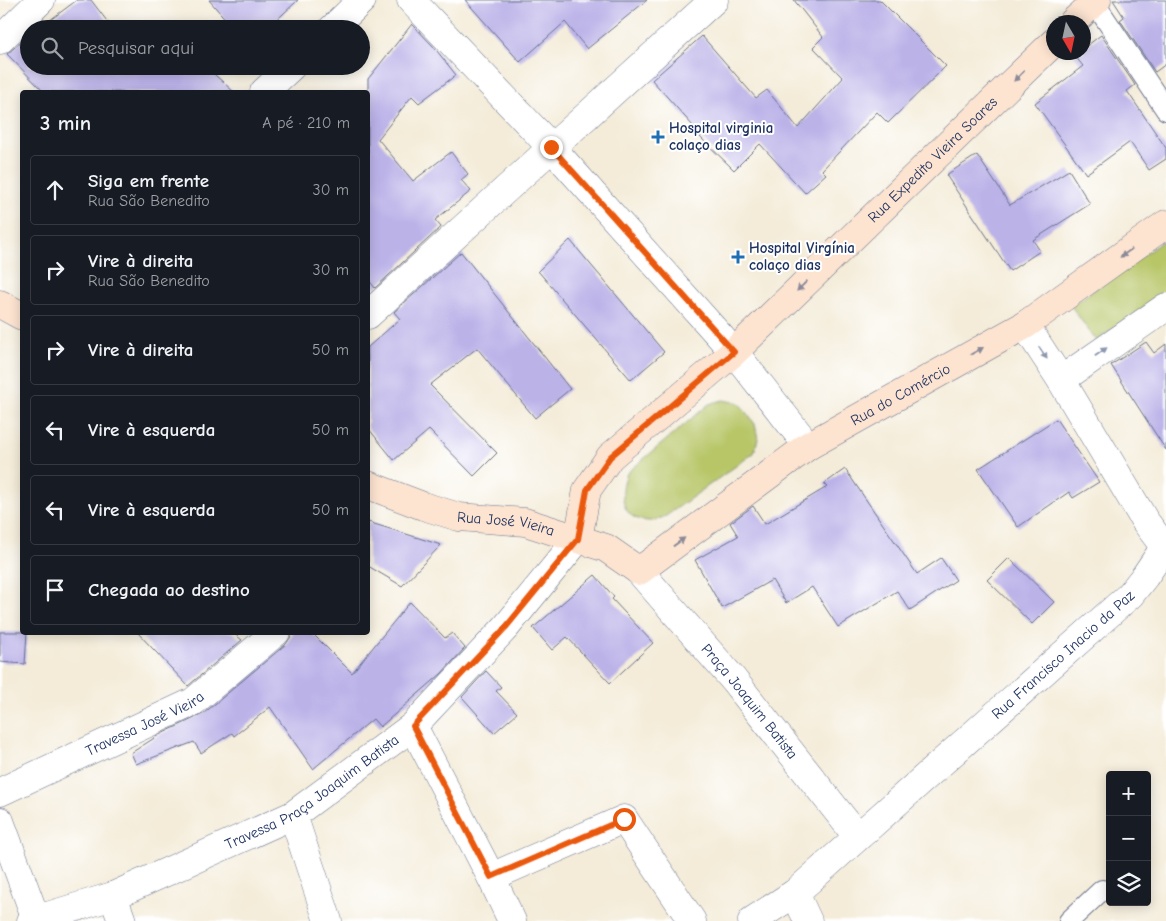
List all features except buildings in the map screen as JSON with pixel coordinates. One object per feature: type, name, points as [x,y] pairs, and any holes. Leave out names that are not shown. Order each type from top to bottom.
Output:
[{"type":"main road","points":[[1080,15],[1095,1]]},
{"type":"main road","name":"Rua Expedito Vieira Soares","points":[[578,539],[587,490],[610,457],[734,352],[1046,50]]},
{"type":"main road","name":"Rua do Comércio","points":[[639,571],[808,446],[1024,325],[1166,224]]},
{"type":"main road","points":[[0,304],[20,315]]},
{"type":"main road","name":"Rua José Vieira","points":[[370,491],[459,516],[525,522],[606,548],[639,571]]},
{"type":"street","points":[[20,20],[41,0]]},
{"type":"street","points":[[341,20],[362,0]]},
{"type":"street","points":[[411,0],[551,147],[734,352],[808,446]]},
{"type":"street","points":[[370,313],[714,0]]},
{"type":"street","points":[[0,40],[20,20]]},
{"type":"street","points":[[266,90],[282,75]]},
{"type":"street","points":[[1061,380],[1166,307]]},
{"type":"street","name":"Rua Francisco Inacio da Paz","points":[[752,921],[795,893],[1130,595],[1165,548],[1145,521],[1061,380],[1024,325]]},
{"type":"street","name":"Travessa Praça Joaquim Batista","points":[[34,920],[113,896],[293,815],[413,726],[506,627],[578,539]]},
{"type":"street","name":"Praça Joaquim Batista","points":[[639,571],[732,678],[857,836]]},
{"type":"street","name":"Travessa José Vieira","points":[[0,792],[192,702],[272,635]]},
{"type":"street","points":[[413,726],[512,921]]},
{"type":"street","points":[[293,815],[328,921]]},
{"type":"street","points":[[491,877],[624,819],[692,921]]},
{"type":"street","points":[[0,821],[34,920]]},
{"type":"street","points":[[795,893],[808,921]]},
{"type":"street","points":[[113,896],[122,921]]},
{"type":"lane","points":[[1095,1],[1166,110]]},
{"type":"lane","points":[[1069,921],[1102,890]]},
{"type":"green space","points":[[1166,239],[1166,292],[1096,341],[1071,306]]},
{"type":"green space","points":[[723,400],[739,403],[755,424],[758,439],[754,453],[666,516],[650,521],[640,520],[633,516],[624,505],[623,489],[627,473],[709,404]]},
{"type":"place","name":"Hospital virginia colaço dias","points":[[658,137]]},
{"type":"place","name":"Hospital Virgínia colaço dias","points":[[738,257]]},
{"type":"route","points":[[551,147],[734,352],[610,457],[587,490],[578,539],[506,627],[413,726],[491,877],[624,819]]}]
